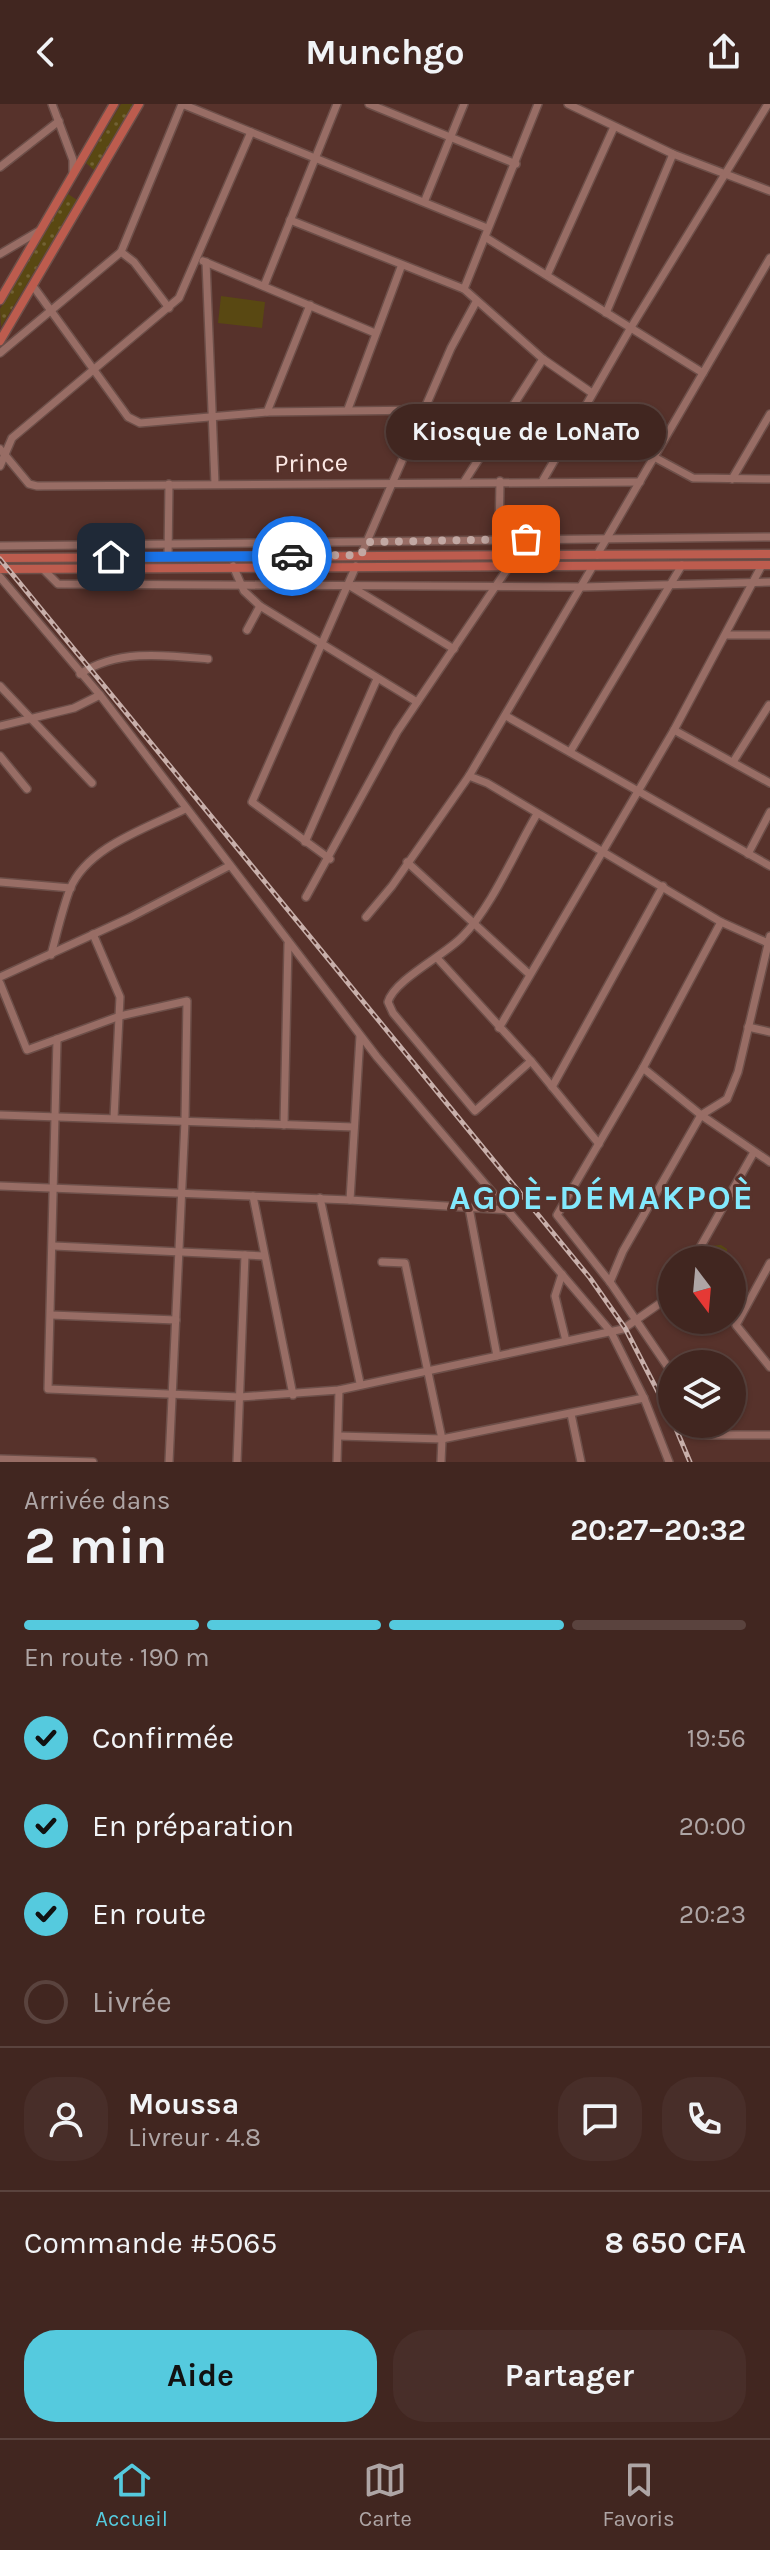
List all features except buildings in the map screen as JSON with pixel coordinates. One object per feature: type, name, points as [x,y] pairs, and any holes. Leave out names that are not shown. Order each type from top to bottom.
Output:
[{"type":"main road","points":[[0,300],[114,104]]},
{"type":"main road","points":[[1,338],[139,104]]},
{"type":"main road","points":[[72,177],[85,172],[93,182]]},
{"type":"main road","points":[[72,177],[74,191],[86,193]]},
{"type":"main road","points":[[4,558],[770,554]]},
{"type":"main road","points":[[0,569],[233,565],[766,565]]},
{"type":"street","points":[[52,104],[73,160],[72,177]]},
{"type":"street","points":[[0,353],[52,313],[121,252],[182,104],[317,156],[487,228]]},
{"type":"street","points":[[264,286],[337,104]]},
{"type":"street","points":[[369,104],[516,164]]},
{"type":"street","points":[[425,200],[464,104]]},
{"type":"street","points":[[464,289],[538,104]]},
{"type":"street","points":[[568,104],[673,154],[770,191]]},
{"type":"street","points":[[543,480],[630,329],[768,104]]},
{"type":"street","points":[[0,167],[59,121]]},
{"type":"street","points":[[548,273],[614,127]]},
{"type":"street","points":[[0,466],[7,457],[12,438],[169,308],[184,289],[251,132]]},
{"type":"street","points":[[606,313],[673,154]]},
{"type":"street","points":[[290,220],[401,267],[464,289],[543,359],[592,393]]},
{"type":"street","points":[[0,254],[41,229]]},
{"type":"street","points":[[485,237],[548,273],[630,329],[703,373]]},
{"type":"street","points":[[121,252],[134,262],[169,308]]},
{"type":"street","points":[[197,257],[375,333]]},
{"type":"street","points":[[206,262],[215,484]]},
{"type":"street","points":[[597,555],[769,262]]},
{"type":"street","points":[[348,409],[401,267]]},
{"type":"street","points":[[33,286],[132,421],[267,412],[424,410]]},
{"type":"street","points":[[361,555],[424,410],[476,302]]},
{"type":"street","points":[[267,412],[310,305]]},
{"type":"street","points":[[464,482],[543,359]]},
{"type":"street","points":[[732,479],[770,414]]},
{"type":"street","name":"Prince","points":[[0,449],[32,485],[543,480],[640,482]]},
{"type":"street","points":[[654,457],[693,478],[770,479]]},
{"type":"street","points":[[499,539],[500,481]]},
{"type":"street","points":[[168,557],[169,484]]},
{"type":"street","points":[[4,558],[1,545],[770,537]]},
{"type":"street","points":[[233,565],[241,584],[260,606],[417,702]]},
{"type":"street","points":[[306,897],[330,859],[384,754],[510,565]]},
{"type":"street","points":[[570,752],[682,565]]},
{"type":"street","points":[[499,1028],[674,730],[766,565]]},
{"type":"street","points":[[330,859],[252,802],[356,566]]},
{"type":"street","points":[[366,917],[469,776],[593,566]]},
{"type":"street","points":[[43,569],[58,584],[583,587],[770,582]]},
{"type":"street","points":[[2,581],[100,695],[360,1036],[611,1332],[644,1398],[669,1462]]},
{"type":"street","points":[[348,585],[454,649]]},
{"type":"street","points":[[247,630],[260,606]]},
{"type":"street","points":[[728,635],[770,635]]},
{"type":"street","points":[[80,674],[102,661],[125,657],[208,659]]},
{"type":"street","points":[[305,842],[377,679]]},
{"type":"street","points":[[0,686],[92,783]]},
{"type":"street","points":[[0,726],[87,703],[100,695]]},
{"type":"street","points":[[733,762],[770,703]]},
{"type":"street","points":[[506,716],[770,866]]},
{"type":"street","points":[[674,730],[770,783]]},
{"type":"street","points":[[0,756],[27,789]]},
{"type":"street","points":[[469,776],[721,922],[769,940],[738,1072],[727,1099],[701,1115],[623,1251],[610,1282]]},
{"type":"street","points":[[51,955],[71,888],[93,858],[185,809]]},
{"type":"street","points":[[748,854],[770,812]]},
{"type":"street","points":[[531,1061],[475,1111],[389,1008],[393,991],[438,959],[474,922],[537,814]]},
{"type":"street","points":[[407,862],[529,974]]},
{"type":"street","points":[[169,1462],[185,1121],[187,1001],[120,1016],[27,1050],[0,980],[229,866]]},
{"type":"street","points":[[0,882],[71,888]]},
{"type":"street","points":[[552,1087],[663,886]]},
{"type":"street","points":[[658,1353],[610,1282],[557,1215],[643,1068],[721,922]]},
{"type":"street","points":[[93,934],[115,982],[120,1016],[114,1118]]},
{"type":"street","points":[[284,1125],[288,944]]},
{"type":"street","points":[[438,959],[531,1061],[599,1144]]},
{"type":"street","points":[[748,1027],[770,1032]]},
{"type":"street","points":[[350,1200],[360,1036]]},
{"type":"street","points":[[57,1039],[48,1389],[240,1397],[339,1390],[360,1383],[611,1332],[637,1323],[658,1306]]},
{"type":"street","points":[[643,1068],[701,1115],[770,1162]]},
{"type":"street","points":[[0,1115],[354,1127]]},
{"type":"street","points":[[701,1246],[754,1152]]},
{"type":"street","points":[[0,1186],[320,1198],[510,1210]]},
{"type":"street","points":[[253,1196],[293,1395]]},
{"type":"street","points":[[320,1198],[360,1383]]},
{"type":"street","points":[[469,1208],[497,1356]]},
{"type":"street","points":[[54,1246],[264,1256]]},
{"type":"street","points":[[237,1462],[245,1255]]},
{"type":"street","points":[[382,1262],[405,1263],[442,1439],[441,1462]]},
{"type":"street","points":[[770,1263],[736,1325],[770,1367]]},
{"type":"street","points":[[562,1274],[555,1296],[566,1341]]},
{"type":"street","points":[[51,1315],[176,1320]]},
{"type":"street","points":[[337,1462],[339,1390]]},
{"type":"street","points":[[339,1436],[442,1439],[644,1398]]},
{"type":"street","points":[[571,1414],[581,1462]]},
{"type":"street","points":[[746,1435],[770,1435]]},
{"type":"street","points":[[0,1459],[93,1462]]},
{"type":"green space","points":[[121,104],[133,104],[94,170],[86,163]]},
{"type":"green space","points":[[68,194],[77,200],[1,327],[0,309]]},
{"type":"green space","points":[[221,296],[265,302],[262,328],[218,323]]},
{"type":"railway","points":[[0,559],[590,1278],[625,1328],[658,1392]]},
{"type":"railway","points":[[680,1438],[690,1462]]},
{"type":"way so far","points":[[292,556],[361,555],[367,542],[526,539]]},
{"type":"place","name":"Kiosque de LoNaTo","points":[[526,539]]},
{"type":"district","name":"AGOÈ-DÉMAKPOÈ","points":[[602,1198]]},
{"type":"route","points":[[111,557],[292,556]]}]
